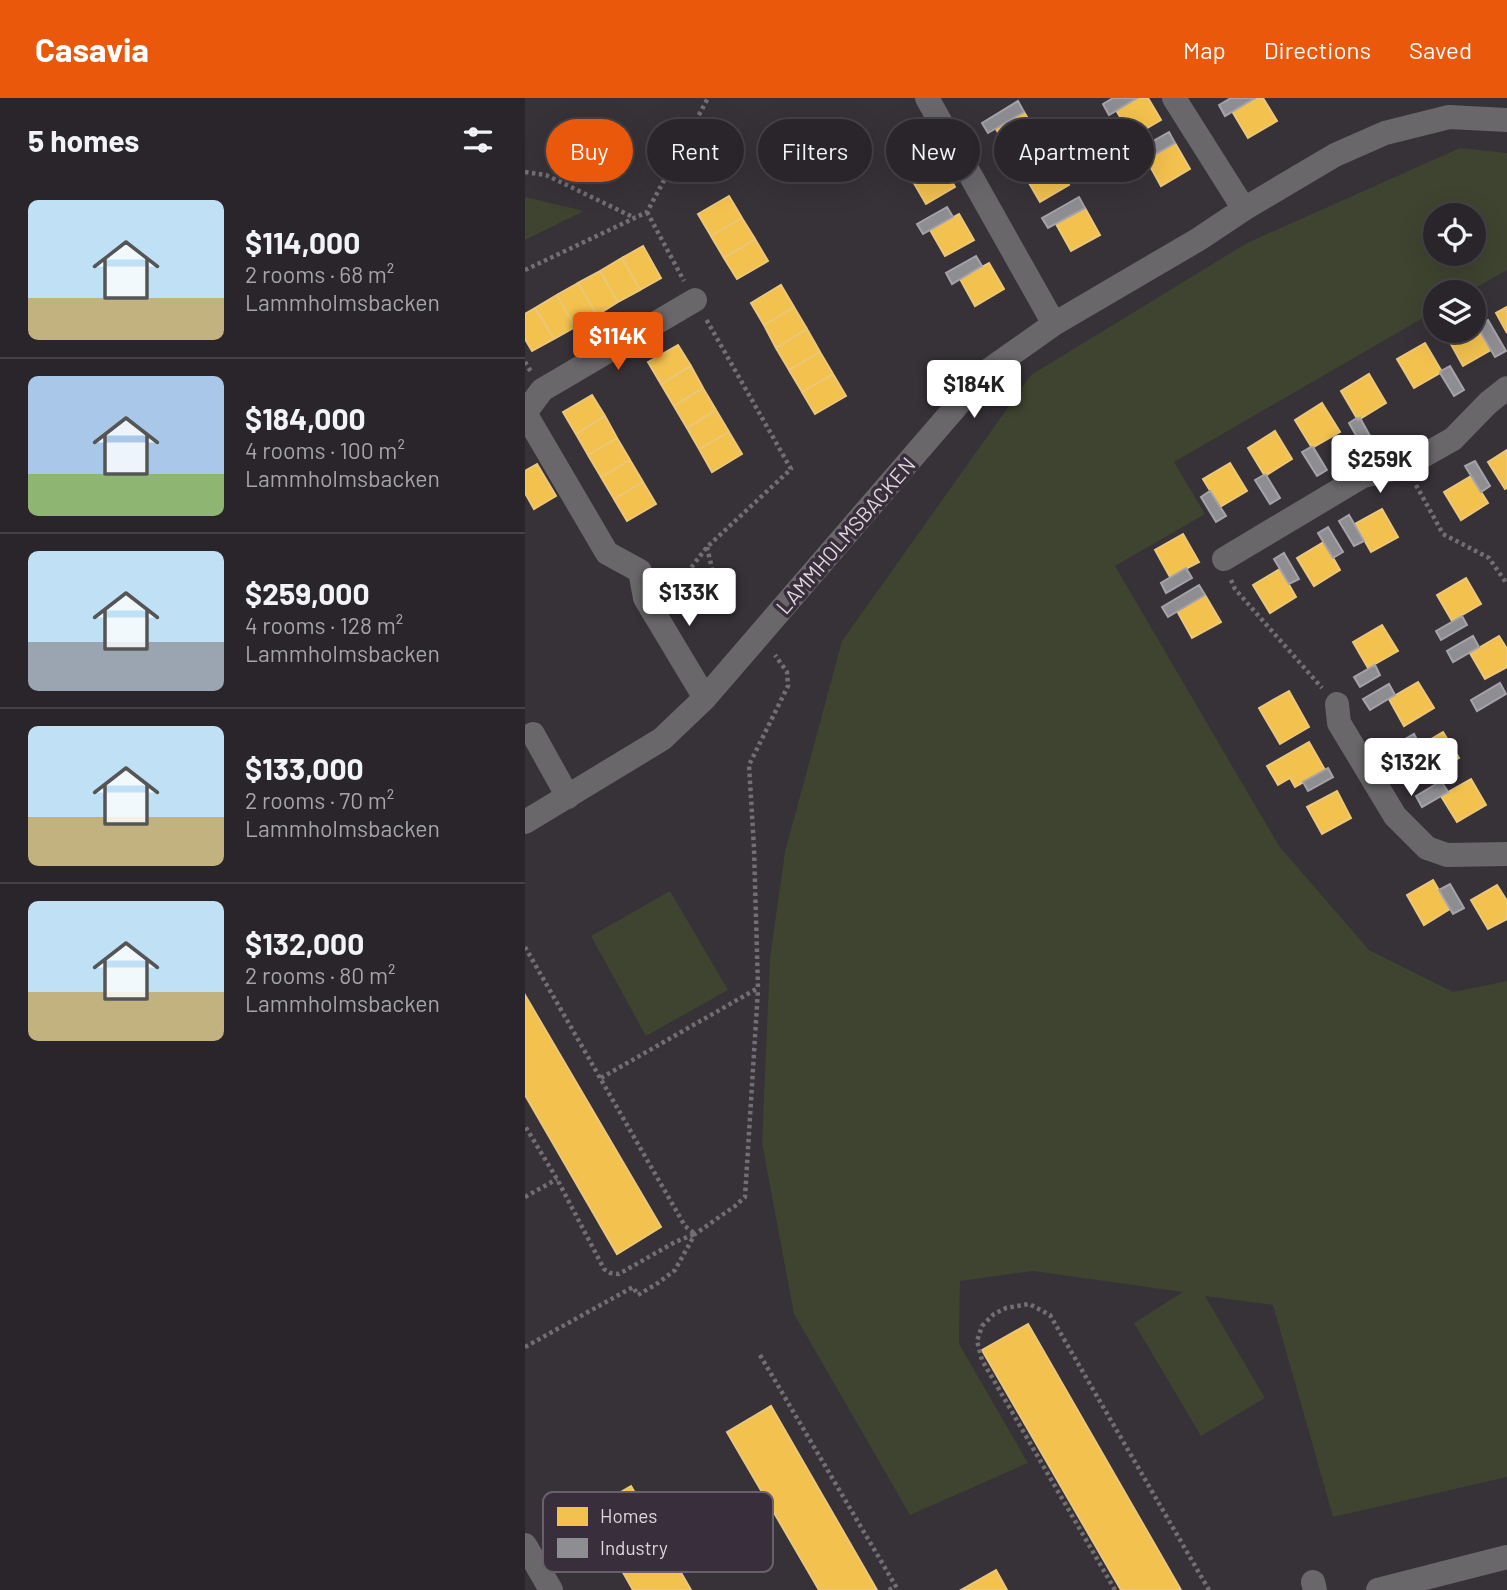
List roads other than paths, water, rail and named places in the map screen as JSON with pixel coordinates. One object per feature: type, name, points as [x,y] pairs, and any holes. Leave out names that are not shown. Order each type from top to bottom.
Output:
[{"type":"street","points":[[927,98],[1054,324]]},
{"type":"street","points":[[1174,98],[1244,209]]},
{"type":"street","name":"LAMMHOLMSBACKEN","points":[[525,822],[662,739],[705,698],[986,372],[1054,324],[1347,149],[1445,107],[1507,120]]},
{"type":"street","points":[[695,300],[543,390],[525,413],[607,553],[640,572],[645,598],[705,698]]},
{"type":"street","points":[[1224,559],[1363,476],[1405,466],[1453,439],[1488,403],[1507,388]]},
{"type":"street","points":[[1337,704],[1339,723],[1395,816],[1427,848],[1447,855],[1507,854]]},
{"type":"street","points":[[533,734],[568,797]]},
{"type":"street","points":[[525,1545],[551,1590]]},
{"type":"street","points":[[1378,1590],[1507,1557]]}]
